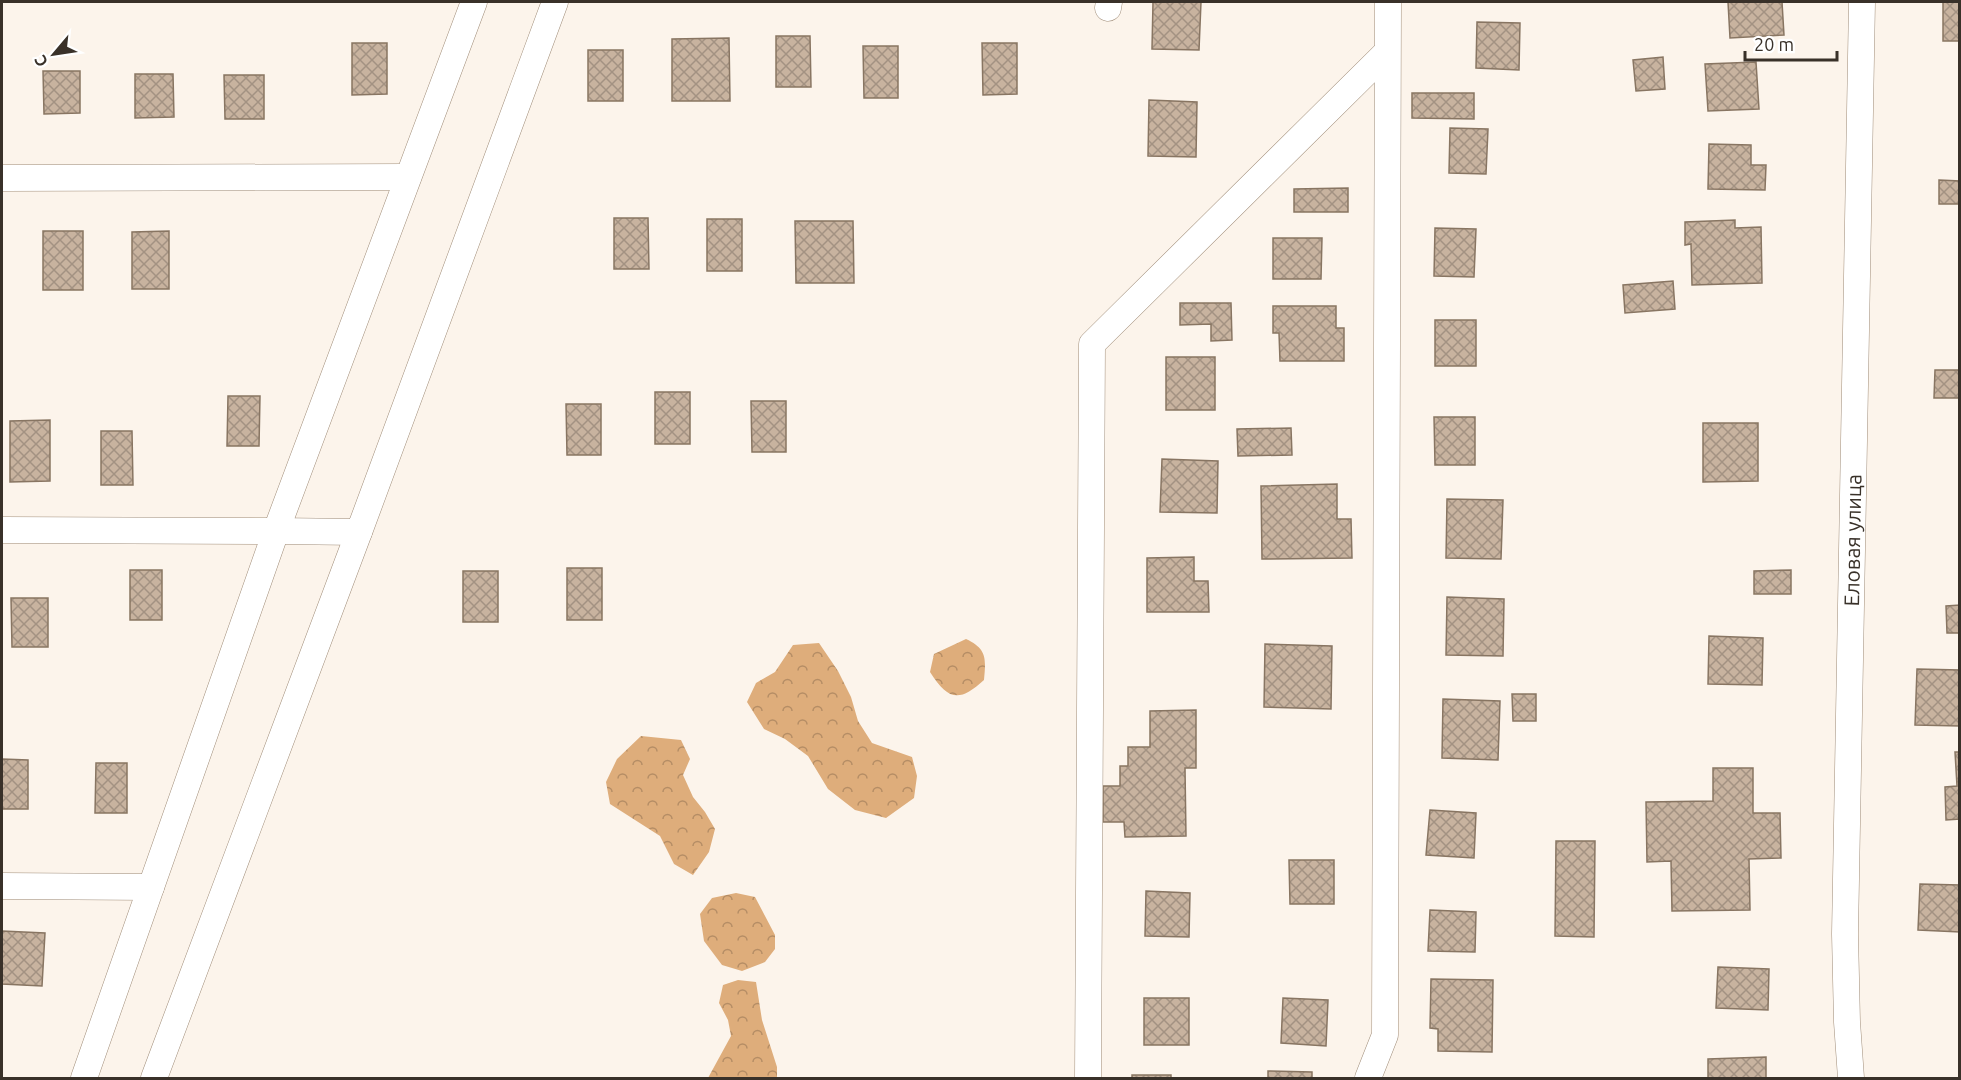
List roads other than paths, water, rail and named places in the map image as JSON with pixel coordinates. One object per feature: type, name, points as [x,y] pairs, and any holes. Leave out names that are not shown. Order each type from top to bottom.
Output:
[{"type":"street","points":[[84,1078],[276,531],[474,2]]},
{"type":"street","points":[[154,1078],[555,2]]},
{"type":"street","points":[[1368,1078],[1384,1035],[1388,2]]},
{"type":"street","name":"Еловая улица","points":[[1851,1078],[1848,1050],[1845,934],[1863,2]]},
{"type":"street","points":[[1088,1078],[1092,344],[1387,52]]},
{"type":"street","points":[[2,178],[408,177]]},
{"type":"street","points":[[2,530],[359,532]]},
{"type":"street","points":[[2,886],[151,887]]}]
